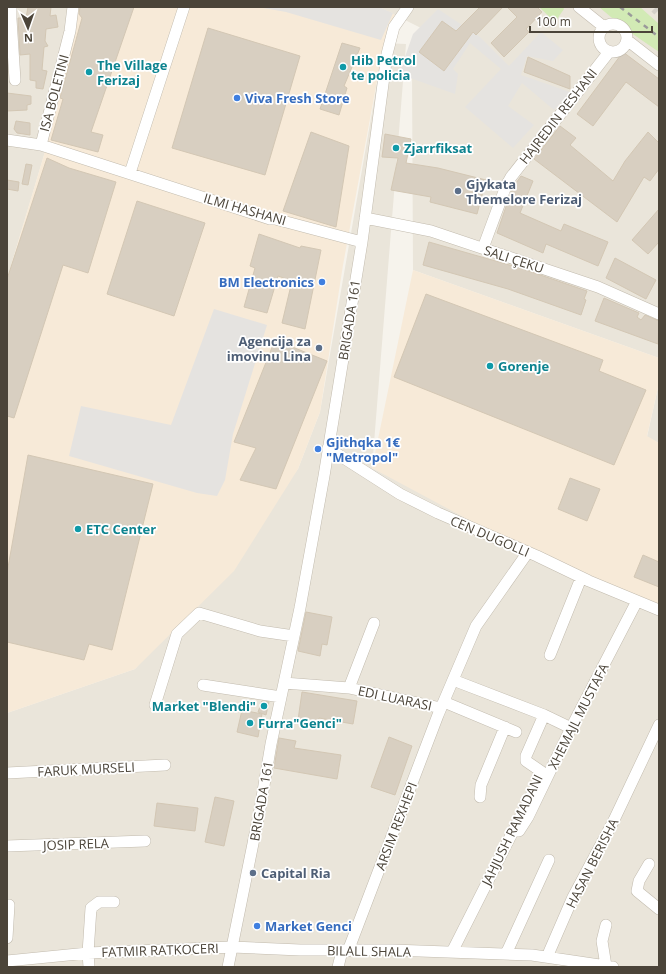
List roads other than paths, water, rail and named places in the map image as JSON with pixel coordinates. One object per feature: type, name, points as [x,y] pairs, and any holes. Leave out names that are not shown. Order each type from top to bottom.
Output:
[{"type":"street","points":[[12,7],[11,19],[15,80]]},
{"type":"street","name":"ISA BOLETINI","points":[[7,140],[41,145],[70,31],[73,7]]},
{"type":"street","points":[[130,173],[184,7]]},
{"type":"street","name":"BRIGADA 161","points":[[228,967],[312,544],[362,242],[391,35],[394,27],[408,7]]},
{"type":"street","points":[[579,7],[604,27]]},
{"type":"street","points":[[613,24],[618,25],[625,31],[627,40],[626,44],[619,51],[609,52],[601,45],[599,36],[604,27],[613,24]]},
{"type":"street","points":[[627,40],[659,65]]},
{"type":"street","name":"HAJREDIN RESHANI","points":[[483,248],[506,186],[511,177],[609,52]]},
{"type":"street","name":"ILMI HASHANI","points":[[41,145],[270,219],[275,219],[362,242]]},
{"type":"street","name":"SALI ÇEKU","points":[[365,218],[431,231],[598,287],[659,314]]},
{"type":"street","name":"CEN DUGOLLI","points":[[328,448],[400,494],[438,513],[528,552],[581,578],[659,610]]},
{"type":"street","name":"ARSIM REXHEPI","points":[[338,967],[366,903],[406,804],[443,705],[476,626],[528,552]]},
{"type":"street","points":[[550,655],[581,578]]},
{"type":"street","name":"XHEMAJL MUSTAFA","points":[[519,831],[531,812],[571,728],[638,601]]},
{"type":"street","points":[[155,705],[176,634],[198,613],[260,631],[294,636]]},
{"type":"street","name":"EDI LUARASI","points":[[349,688],[374,623]]},
{"type":"street","points":[[453,680],[544,715],[571,728]]},
{"type":"street","name":"EDI LUARASI","points":[[284,684],[349,688],[443,705]]},
{"type":"street","points":[[203,685],[281,697]]},
{"type":"street","points":[[443,705],[516,732]]},
{"type":"street","name":"JAHJUSH RAMADANI","points":[[452,952],[542,774],[541,770],[526,761],[526,756],[544,715]]},
{"type":"street","name":"HASAN BERISHA","points":[[547,958],[573,897],[614,820],[659,725]]},
{"type":"street","points":[[480,797],[481,785],[505,727]]},
{"type":"street","name":"FARUK MURSELI","points":[[7,773],[166,765]]},
{"type":"street","name":"JOSIP RELA","points":[[7,846],[145,841]]},
{"type":"street","points":[[506,954],[549,860]]},
{"type":"street","points":[[650,864],[639,881],[637,891],[659,909]]},
{"type":"street","name":"FATMIR RATKOCERI","points":[[89,967],[88,953],[91,908],[99,902],[114,902]]},
{"type":"street","points":[[7,938],[9,905]]},
{"type":"street","name":"BILALL SHALA","points":[[232,947],[506,954],[609,967],[602,941],[606,925]]},
{"type":"street","name":"FATMIR RATKOCERI","points":[[7,961],[88,953],[232,947]]},
{"type":"tunnel","points":[[656,7],[659,10]]},
{"type":"railway","points":[[620,7],[659,37]]},
{"type":"place","name":"Hib Petrol te policia","points":[[343,67]]},
{"type":"place","name":"The Village Ferizaj","points":[[89,72]]},
{"type":"place","name":"Viva Fresh Store","points":[[237,98]]},
{"type":"place","name":"Zjarrfiksat","points":[[396,148]]},
{"type":"place","name":"Gjykata Themelore Ferizaj","points":[[458,191]]},
{"type":"place","name":"BM Electronics","points":[[322,282]]},
{"type":"place","name":"Agencija za imovinu Lina","points":[[319,348]]},
{"type":"place","name":"Gorenje","points":[[490,366]]},
{"type":"place","name":"Gjithqka 1€ \"Metropol\"","points":[[318,449]]},
{"type":"place","name":"ETC Center","points":[[78,529]]},
{"type":"place","name":"Market \"Blendi\"","points":[[264,706]]},
{"type":"place","name":"Furra\"Genci\"","points":[[250,723]]},
{"type":"place","name":"Capital Ria","points":[[253,873]]},
{"type":"place","name":"Market Genci","points":[[257,926]]}]
